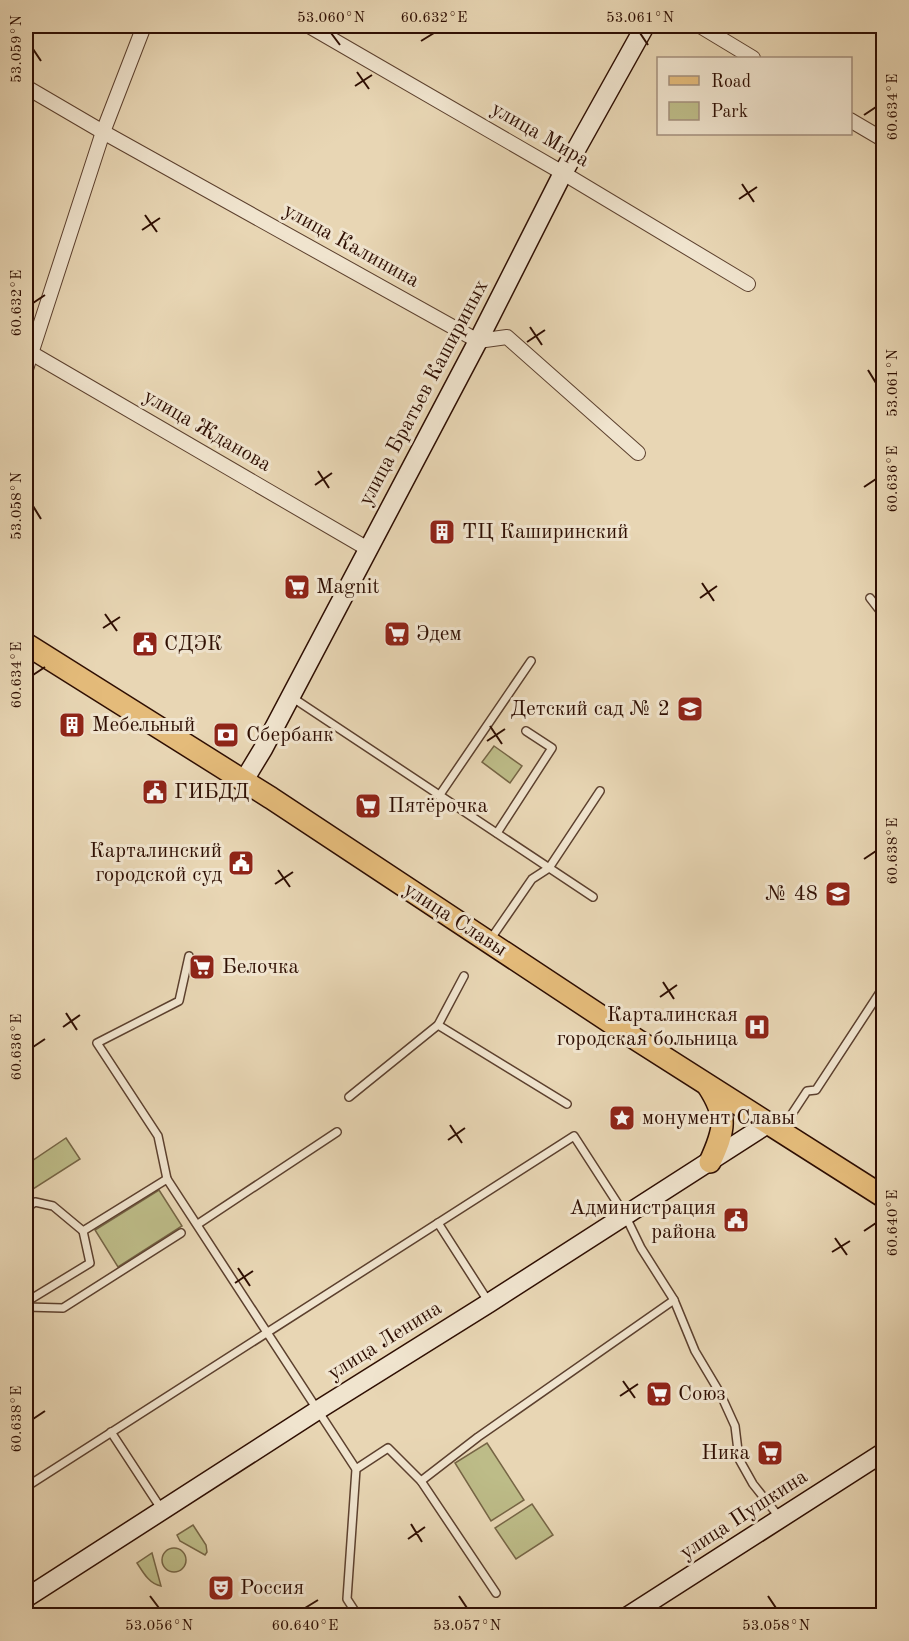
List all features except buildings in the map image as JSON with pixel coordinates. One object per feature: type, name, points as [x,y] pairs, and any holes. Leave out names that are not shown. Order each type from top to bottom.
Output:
[{"type":"main road","name":"улица Славы","points":[[26,644],[884,1197]]},
{"type":"main road","points":[[706,1083],[719,1104],[723,1117],[722,1137],[710,1162]]},
{"type":"street","points":[[26,369],[29,352],[103,132],[144,26]]},
{"type":"street","name":"улица Мира","points":[[309,26],[563,173],[748,284]]},
{"type":"street","name":"улица Братьев Кашириных","points":[[243,782],[263,749],[478,341],[563,173],[645,26]]},
{"type":"street","points":[[700,26],[751,57]]},
{"type":"street","name":"улица Калинина","points":[[26,87],[478,341]]},
{"type":"street","points":[[852,121],[884,140]]},
{"type":"street","points":[[478,341],[507,337],[638,453]]},
{"type":"street","name":"улица Жданова","points":[[29,352],[368,549]]},
{"type":"street","name":"улица Ленина","points":[[26,1598],[625,1215],[710,1162],[775,1127]]},
{"type":"street","name":"улица Пушкина","points":[[628,1616],[884,1452]]},
{"type":"lane","points":[[870,598],[884,616]]},
{"type":"lane","points":[[439,796],[531,660]]},
{"type":"lane","points":[[290,696],[592,897]]},
{"type":"lane","points":[[497,833],[552,748],[526,731]]},
{"type":"lane","points":[[488,943],[532,879],[549,868],[600,791]]},
{"type":"lane","points":[[189,956],[179,1001],[97,1043],[158,1136],[167,1179],[356,1469],[347,1599],[358,1616]]},
{"type":"lane","points":[[349,1097],[438,1025],[464,976]]},
{"type":"lane","points":[[775,1127],[807,1091],[816,1090],[884,986]]},
{"type":"lane","points":[[438,1025],[567,1104]]},
{"type":"lane","points":[[198,1224],[337,1132]]},
{"type":"lane","points":[[26,1487],[574,1136],[625,1215],[641,1248],[674,1300],[695,1351],[720,1394],[735,1426],[739,1460],[753,1484],[780,1518]]},
{"type":"lane","points":[[83,1231],[167,1179]]},
{"type":"lane","points":[[26,1208],[34,1202],[53,1206],[83,1231],[90,1263],[26,1302]]},
{"type":"lane","points":[[438,1223],[489,1303]]},
{"type":"lane","points":[[26,1307],[63,1308],[181,1233]]},
{"type":"lane","points":[[421,1481],[478,1437],[674,1300]]},
{"type":"lane","points":[[111,1432],[162,1510]]},
{"type":"lane","points":[[356,1469],[388,1448],[421,1481],[496,1593]]},
{"type":"green space","points":[[494,746],[522,766],[510,783],[482,762]]},
{"type":"green space","points":[[66,1138],[80,1159],[30,1191],[26,1184],[26,1165]]},
{"type":"green space","points":[[159,1190],[182,1226],[118,1267],[95,1230]]},
{"type":"green space","points":[[487,1443],[524,1500],[491,1521],[455,1463]]},
{"type":"green space","points":[[532,1504],[553,1535],[516,1559],[495,1528]]},
{"type":"green space","points":[[193,1525],[206,1545],[205,1555],[180,1541],[177,1535]]},
{"type":"green space","points":[[174,1548],[183,1551],[186,1560],[183,1569],[174,1572],[165,1569],[162,1560],[165,1551]]},
{"type":"green space","points":[[152,1553],[161,1586],[150,1580],[137,1563]]},
{"type":"place","name":"ТЦ Каширинский","points":[[442,532]]},
{"type":"place","name":"Magnit","points":[[297,587]]},
{"type":"place","name":"Эдем","points":[[397,634]]},
{"type":"place","name":"СДЭК","points":[[145,644]]},
{"type":"place","name":"Детский сад № 2","points":[[690,709]]},
{"type":"place","name":"Мебельный","points":[[72,725]]},
{"type":"place","name":"Сбербанк","points":[[226,735]]},
{"type":"place","name":"ГИБДД","points":[[155,792]]},
{"type":"place","name":"Пятёрочка","points":[[368,806]]},
{"type":"place","name":"Карталинский городской суд","points":[[241,863]]},
{"type":"place","name":"№ 48","points":[[838,894]]},
{"type":"place","name":"Белочка","points":[[202,967]]},
{"type":"place","name":"Карталинская городская больница","points":[[757,1027]]},
{"type":"place","name":"монумент Славы","points":[[622,1118]]},
{"type":"place","name":"Администрация района","points":[[736,1220]]},
{"type":"place","name":"Союз","points":[[659,1394]]},
{"type":"place","name":"Ника","points":[[770,1453]]},
{"type":"place","name":"Россия","points":[[221,1588]]}]
